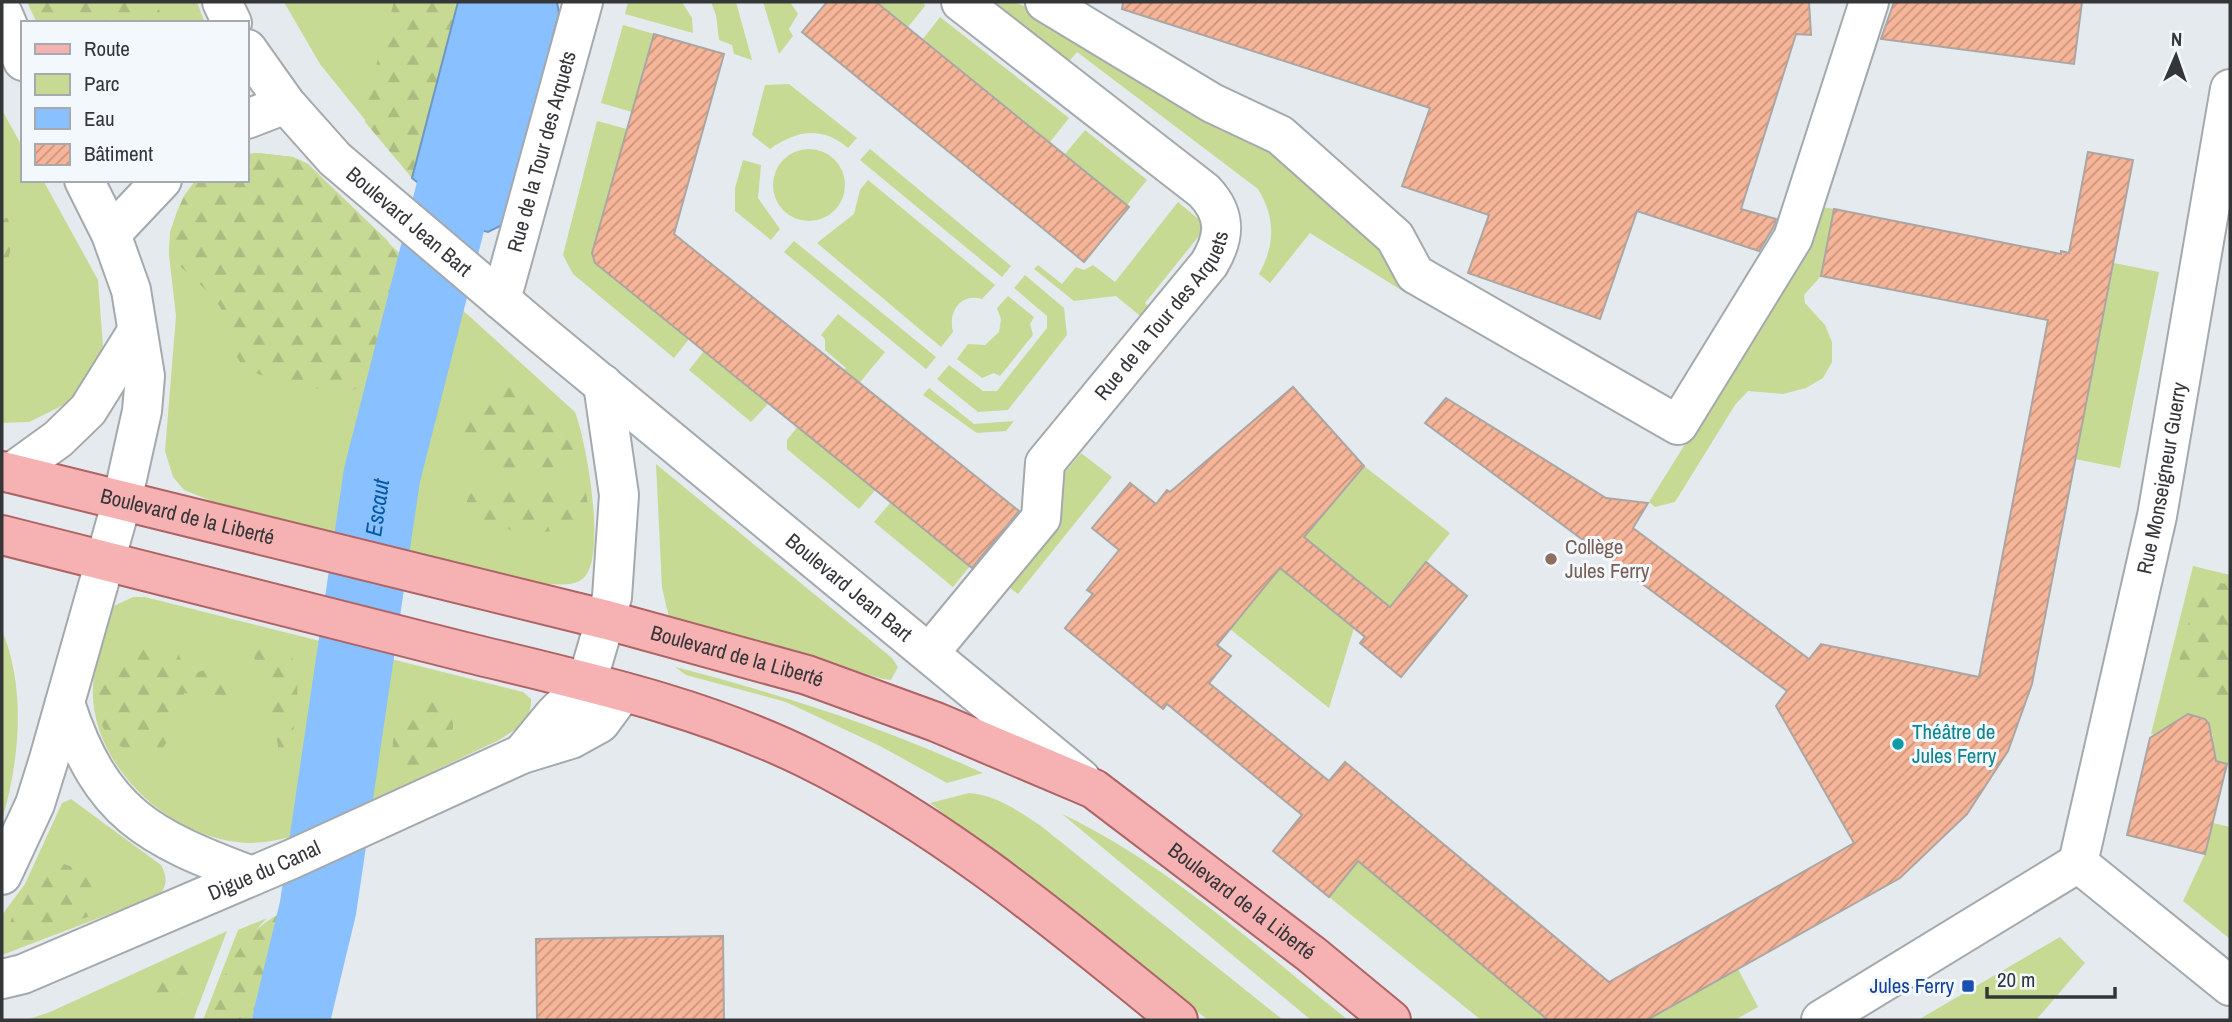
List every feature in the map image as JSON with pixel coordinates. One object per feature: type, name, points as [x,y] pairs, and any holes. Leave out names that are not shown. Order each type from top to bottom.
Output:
[{"type":"main road","name":"Boulevard de la Liberté","points":[[6,472],[607,620],[807,676],[936,722],[1094,789],[1311,954],[1391,1020]]},
{"type":"main road","points":[[2,535],[587,682],[710,718],[805,757],[877,795],[941,835],[1027,897],[1178,1020]]},
{"type":"street","points":[[222,2],[231,21]]},
{"type":"street","name":"Rue de la Tour des Arquets","points":[[493,294],[583,2]]},
{"type":"street","name":"Rue de la Tour des Arquets","points":[[930,652],[1041,518],[1045,463],[1209,264],[1223,232],[1216,204],[1203,191],[961,2]]},
{"type":"street","points":[[1045,2],[1212,103],[1280,135],[1395,237],[1415,274],[1678,425],[1793,238],[1869,2]]},
{"type":"street","points":[[2,12],[21,56]]},
{"type":"street","name":"Boulevard Jean Bart","points":[[248,50],[286,104],[335,159],[493,294],[1094,789]]},
{"type":"street","name":"Rue Monseigneur Guerry","points":[[2078,863],[2157,516],[2230,89]]},
{"type":"street","points":[[248,119],[286,104]]},
{"type":"street","points":[[2,875],[35,804],[122,501],[140,426],[145,376],[131,290],[111,234],[85,182]]},
{"type":"street","points":[[111,234],[160,182]]},
{"type":"street","points":[[6,472],[58,439],[88,410],[136,333]]},
{"type":"street","points":[[587,682],[607,620],[615,574],[619,495],[603,384]]},
{"type":"street","name":"Digue du Canal","points":[[522,754],[554,715],[587,682]]},
{"type":"street","name":"Digue du Canal","points":[[2,979],[23,974],[292,859],[522,754],[586,731],[600,723],[623,692]]},
{"type":"street","points":[[65,703],[77,741],[92,771],[109,794],[133,817],[160,837],[198,856],[252,876]]},
{"type":"street","points":[[1821,1020],[2078,863],[2230,986]]},
{"type":"green space","points":[[27,2],[197,2],[204,21],[36,21]]},
{"type":"green space","points":[[34,2],[146,2],[159,9],[162,21],[42,21]]},
{"type":"green space","points":[[284,2],[458,2],[412,178],[320,64]]},
{"type":"green space","points":[[394,2],[458,2],[412,178],[365,122],[368,94]]},
{"type":"green space","points":[[628,2],[682,2],[692,18],[693,33],[625,14]]},
{"type":"green space","points":[[711,2],[736,2],[752,60],[734,54],[732,45],[719,40],[716,15]]},
{"type":"green space","points":[[763,2],[790,2],[798,14],[789,29],[793,36],[779,54]]},
{"type":"green space","points":[[876,2],[923,2],[925,6],[908,27]]},
{"type":"green space","points":[[985,2],[1013,2],[1035,10],[1292,157],[1396,266],[1409,295],[1310,233],[1270,283],[1259,274],[1268,253],[1271,232],[1268,210],[1258,189],[1077,52],[1067,64]]},
{"type":"green space","points":[[940,17],[1069,118],[1050,142],[923,39]]},
{"type":"green space","points":[[623,25],[654,34],[632,112],[601,103]]},
{"type":"green space","points":[[789,84],[857,138],[848,148],[829,136],[809,133],[790,138],[770,149],[752,135],[765,85]]},
{"type":"green space","points":[[2,110],[21,144],[21,182],[44,182],[98,280],[103,346],[76,399],[29,422],[2,423]]},
{"type":"green space","points":[[597,121],[627,129],[595,263],[689,339],[674,358],[573,274],[563,255]]},
{"type":"green space","points":[[1085,130],[1147,180],[1127,205],[1065,154]]},
{"type":"green space","points":[[809,149],[829,155],[839,165],[845,185],[839,205],[829,215],[809,221],[789,215],[779,205],[773,185],[779,165],[789,155]]},
{"type":"green space","points":[[870,149],[1011,266],[1002,277],[860,160]]},
{"type":"green space","points":[[248,154],[293,157],[308,164],[351,209],[575,412],[585,447],[594,527],[589,569],[581,580],[564,584],[533,583],[221,505],[184,490],[173,477],[165,451],[176,316],[169,255],[170,232],[183,197],[194,182],[248,182]]},
{"type":"green space","points":[[248,154],[293,157],[308,164],[387,240],[404,266],[380,358],[360,386],[347,392],[321,390],[246,368],[237,357],[226,320],[218,304],[169,255],[176,215],[195,182],[248,182]]},
{"type":"green space","points":[[743,160],[761,165],[758,198],[780,229],[771,240],[735,211],[735,188]]},
{"type":"green space","points":[[868,180],[995,285],[982,299],[967,299],[957,306],[952,318],[953,332],[941,347],[817,243],[854,214],[860,190]]},
{"type":"green space","points":[[1178,202],[1207,226],[1145,303],[1151,309],[1145,316],[1139,315],[1116,296],[1074,301],[1034,269],[1038,265],[1062,284],[1076,267],[1084,270],[1093,265],[1115,282]]},
{"type":"green space","points":[[1822,207],[1834,209],[1821,276],[1804,295],[1805,303],[1825,325],[1832,342],[1832,362],[1823,378],[1806,388],[1783,394],[1748,391],[1735,405],[1675,502],[1655,507],[1649,502],[1809,245]]},
{"type":"green space","points":[[2,216],[8,219],[11,238],[9,257],[2,268]]},
{"type":"green space","points":[[794,241],[936,357],[926,369],[784,252]]},
{"type":"green space","points":[[2114,263],[2159,272],[2120,468],[2075,459]]},
{"type":"green space","points":[[1025,275],[1064,308],[1067,335],[1008,410],[978,412],[937,379],[949,365],[983,391],[997,391],[1047,328],[1047,316],[1014,288]]},
{"type":"green space","points":[[1008,296],[1034,317],[1030,324],[1033,335],[1000,376],[994,373],[982,378],[957,359],[968,344],[985,345],[999,332],[1001,319],[997,308]]},
{"type":"green space","points":[[838,314],[885,352],[818,433],[803,421],[846,368],[825,350],[825,339],[821,335]]},
{"type":"green space","points":[[704,351],[768,404],[751,422],[689,370]]},
{"type":"green space","points":[[494,380],[519,389],[551,419],[571,425],[579,434],[581,449],[551,468],[534,472],[517,472],[486,461],[473,449],[463,434],[477,398]]},
{"type":"green space","points":[[929,388],[974,424],[1014,421],[1006,431],[977,433],[923,395]]},
{"type":"green space","points":[[798,426],[876,489],[859,509],[787,449],[787,440]]},
{"type":"green space","points":[[1081,453],[1112,477],[1018,594],[1003,583],[1065,472]]},
{"type":"green space","points":[[656,464],[892,658],[898,667],[891,680],[669,617],[662,588]]},
{"type":"green space","points":[[1364,466],[1450,533],[1390,607],[1304,537]]},
{"type":"green space","points":[[479,485],[514,490],[576,487],[586,493],[588,505],[584,519],[571,526],[542,532],[512,530],[469,517],[466,508],[468,500]]},
{"type":"green space","points":[[891,502],[970,566],[953,587],[874,522]]},
{"type":"green space","points":[[2193,566],[2230,575],[2230,765],[2207,759],[2213,735],[2204,719],[2188,714],[2174,723],[2171,738],[2151,734]]},
{"type":"green space","points":[[1280,568],[1354,628],[1329,708],[1230,629]]},
{"type":"green space","points":[[2218,583],[2230,584],[2230,723],[2196,695],[2179,662],[2196,591]]},
{"type":"green space","points":[[133,597],[145,597],[324,642],[296,836],[252,843],[210,836],[184,825],[159,809],[136,790],[118,767],[104,741],[95,714],[93,686],[95,666],[112,607]]},
{"type":"green space","points":[[2,630],[15,676],[18,724],[13,773],[2,820]]},
{"type":"green space","points":[[282,644],[290,653],[297,679],[296,710],[288,758],[280,757],[268,688],[257,675],[254,655],[261,646]]},
{"type":"green space","points":[[160,648],[178,653],[185,669],[192,674],[217,666],[231,671],[238,685],[236,700],[218,707],[184,693],[172,734],[162,749],[130,749],[119,745],[104,730],[93,688],[106,670],[120,658],[138,651]]},
{"type":"green space","points":[[387,658],[523,692],[531,699],[529,713],[522,724],[499,740],[367,803]]},
{"type":"green space","points":[[675,667],[754,688],[831,713],[908,741],[983,773],[947,783],[880,746],[786,702],[686,675]]},
{"type":"green space","points":[[427,701],[443,707],[451,717],[453,729],[441,755],[418,775],[404,779],[396,773],[393,739],[400,720],[407,712]]},
{"type":"green space","points":[[969,793],[998,800],[1041,826],[1283,1020],[1208,1020],[930,803]]},
{"type":"green space","points":[[71,799],[161,865],[165,877],[164,888],[159,895],[2,955],[2,915],[25,884],[62,803]]},
{"type":"green space","points":[[1062,814],[1101,834],[1176,882],[1348,1020],[1311,1020]]},
{"type":"green space","points":[[2213,823],[2230,827],[2230,939],[2183,901],[2205,854]]},
{"type":"green space","points":[[1358,861],[1548,1020],[1481,1020],[1329,897]]},
{"type":"green space","points":[[64,864],[84,875],[89,881],[96,894],[97,909],[87,917],[58,923],[31,941],[14,943],[9,939],[10,927],[18,904],[43,875]]},
{"type":"green space","points":[[295,906],[273,973],[263,1020],[207,1020],[229,967],[248,939],[260,926]]},
{"type":"green space","points":[[267,918],[239,953],[207,1020],[203,1020],[238,930]]},
{"type":"green space","points":[[227,931],[193,1020],[26,1020],[50,1012]]},
{"type":"green space","points":[[2060,937],[2085,963],[2036,1020],[1918,1020]]},
{"type":"green space","points":[[175,961],[191,962],[200,970],[193,990],[181,1001],[173,1003],[144,1000],[139,990],[147,976]]},
{"type":"green space","points":[[1738,969],[1758,1007],[1735,1020],[1647,1020]]},
{"type":"water","points":[[458,2],[557,2],[559,13],[506,217],[502,225],[488,232],[473,228],[412,178]]},
{"type":"water","points":[[408,260],[453,301],[427,420],[369,408]]},
{"type":"water","points":[[362,442],[420,454],[412,496],[354,484]]},
{"type":"water","points":[[322,656],[386,672],[370,781],[300,811]]},
{"type":"water","points":[[351,881],[317,1020],[263,1020],[273,973],[295,906]]},
{"type":"pier","points":[[366,407],[430,421],[426,423],[369,411]]},
{"type":"pier","points":[[363,439],[421,451],[424,455],[359,442]]},
{"type":"pier","points":[[350,483],[416,496],[411,499],[353,487]]},
{"type":"building","points":[[827,2],[876,2],[1129,207],[1084,262],[802,32]]},
{"type":"building","points":[[1123,2],[1809,2],[1811,35],[1796,34],[1741,209],[1776,219],[1759,251],[1637,211],[1600,319],[1468,273],[1489,215],[1402,186],[1430,108],[1122,9]]},
{"type":"building","points":[[1894,2],[2082,2],[2074,64],[1881,39]]},
{"type":"building","points":[[654,34],[724,54],[674,234],[1019,511],[972,568],[595,263],[592,253]]},
{"type":"building","points":[[2088,152],[2133,160],[2032,684],[2008,751],[1967,814],[1900,878],[1647,1020],[1548,1020],[1358,861],[1329,897],[1273,851],[1302,815],[1167,704],[1163,709],[1065,628],[1093,594],[1087,590],[1119,550],[1092,528],[1130,483],[1156,504],[1167,490],[1170,492],[1293,387],[1364,466],[1304,537],[1390,607],[1426,562],[1467,596],[1401,677],[1360,643],[1365,637],[1280,568],[1217,645],[1231,656],[1209,683],[1329,781],[1345,762],[1609,982],[1854,843],[1776,706],[1787,691],[1425,423],[1446,398],[1606,498],[1648,503],[1633,528],[1809,659],[1821,644],[1979,677],[2048,320],[1821,276],[1834,209],[2061,254],[2061,251],[2069,253]]},
{"type":"building","points":[[2188,714],[2205,719],[2209,724],[2216,761],[2227,764],[2205,854],[2127,835],[2150,738]]},
{"type":"building","points":[[723,936],[724,1020],[537,1020],[536,939]]},
{"type":"waterway","name":"Escaut","points":[[291,1020],[318,908],[382,475],[494,36],[499,2]]},
{"type":"place","name":"Collège Jules Ferry","points":[[1551,559]]},
{"type":"place","name":"Théâtre de Jules Ferry","points":[[1898,744]]},
{"type":"place","name":"Jules Ferry","points":[[1968,986]]}]
